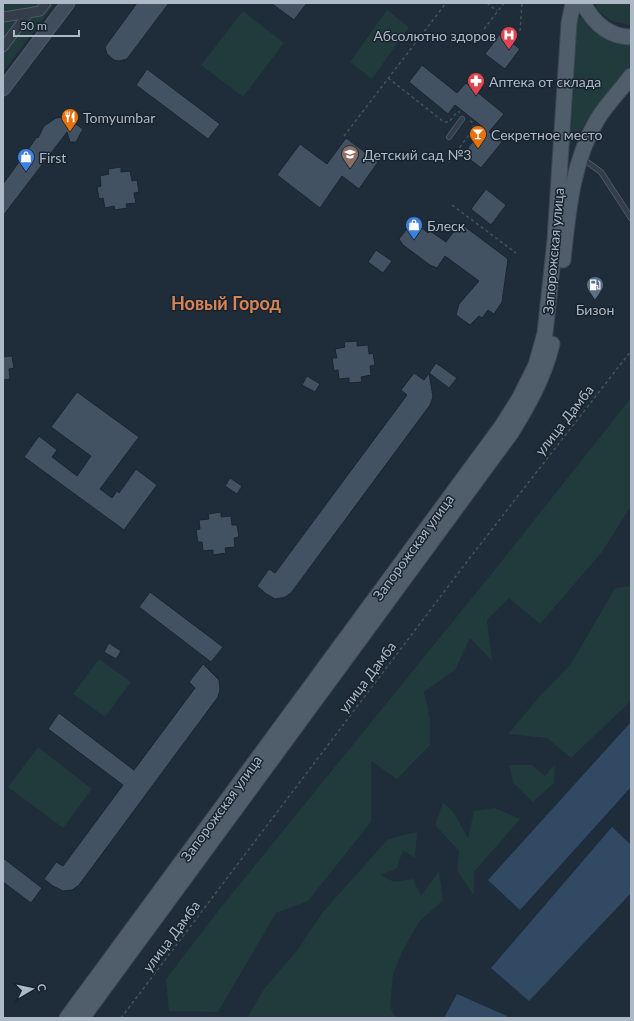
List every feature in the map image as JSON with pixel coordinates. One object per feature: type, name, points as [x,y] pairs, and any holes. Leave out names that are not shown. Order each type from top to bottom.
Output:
[{"type":"main road","points":[[3,89],[68,3]]},
{"type":"main road","name":"Запорожская улица","points":[[67,1018],[502,426],[519,399],[536,365],[545,333],[555,240],[569,23],[573,3]]},
{"type":"main road","points":[[583,3],[589,15],[610,33],[631,38]]},
{"type":"main road","name":"Запорожская улица","points":[[82,1018],[506,439],[529,404],[546,369],[555,335],[566,235],[580,157],[597,120],[631,76]]},
{"type":"street","points":[[3,18],[40,11],[46,3]]},
{"type":"street","points":[[3,47],[28,14]]},
{"type":"lane","points":[[449,137],[462,119]]},
{"type":"lane","points":[[580,157],[601,172],[631,218]]},
{"type":"path","points":[[344,136],[446,3]]},
{"type":"path","points":[[487,3],[497,11]]},
{"type":"path","points":[[484,29],[504,3]]},
{"type":"path","points":[[520,32],[522,3]]},
{"type":"path","points":[[388,78],[444,122],[449,122],[460,112],[473,123],[474,128],[449,162]]},
{"type":"path","points":[[452,205],[516,253]]},
{"type":"path","name":"улица Дамба","points":[[121,1018],[472,555],[631,351]]},
{"type":"green space","points":[[3,3],[49,3],[53,6],[3,72]]},
{"type":"green space","points":[[595,3],[631,3],[631,25],[620,23],[605,16],[597,8]]},
{"type":"green space","points":[[387,10],[409,27],[372,79],[350,62]]},
{"type":"green space","points":[[243,11],[284,43],[243,97],[201,65]]},
{"type":"green space","points":[[577,17],[585,19],[609,40],[631,45],[631,64],[565,151],[575,22]]},
{"type":"green space","points":[[631,398],[631,506],[602,552],[540,624],[509,598],[487,620],[492,661],[470,638],[455,670],[424,692],[430,718],[430,745],[397,779],[371,761],[371,822],[308,901],[276,913],[218,1012],[169,1011],[166,979],[218,911],[497,567]]},
{"type":"green space","points":[[631,586],[631,701],[571,758],[547,738],[508,734],[539,697],[571,664],[615,588]]},
{"type":"green space","points":[[99,659],[131,682],[105,717],[73,694]]},
{"type":"green space","points":[[38,747],[92,789],[63,828],[8,787]]},
{"type":"green space","points":[[555,764],[554,783],[533,802],[513,782],[509,765],[532,765],[545,776]]},
{"type":"green space","points":[[443,802],[454,813],[468,838],[474,811],[495,808],[520,819],[474,872],[474,896],[457,870],[459,851],[435,825]]},
{"type":"green space","points":[[417,832],[415,858],[403,850],[397,868],[381,875],[394,882],[413,879],[421,896],[439,871],[443,900],[419,922],[403,950],[393,974],[390,1007],[396,1018],[247,1018],[264,989],[295,953],[323,912],[388,839]]},
{"type":"water","points":[[631,722],[631,787],[520,910],[488,880]]},
{"type":"water","points":[[612,827],[631,845],[631,893],[529,1001],[491,968]]},
{"type":"water","points":[[457,994],[507,1016],[506,1018],[444,1018]]},
{"type":"building","points":[[137,3],[169,3],[127,59],[119,61],[114,60],[107,54],[105,47]]},
{"type":"building","points":[[271,3],[307,3],[294,20]]},
{"type":"building","points":[[500,34],[520,49],[505,69],[485,54]]},
{"type":"building","points":[[422,65],[457,93],[466,83],[504,114],[489,132],[502,142],[481,168],[463,154],[484,128],[455,105],[448,114],[409,82]]},
{"type":"building","points":[[147,69],[220,124],[208,139],[136,85]]},
{"type":"building","points":[[65,117],[83,129],[76,142],[70,142],[67,132],[3,216],[3,184],[37,137],[38,138],[44,126],[56,118]]},
{"type":"building","name":"Детский сад №3","points":[[346,138],[378,162],[359,189],[342,176],[320,208],[277,175],[300,144],[327,164]]},
{"type":"building","points":[[121,167],[121,172],[130,171],[132,181],[137,180],[139,192],[134,193],[136,203],[126,204],[127,208],[115,210],[114,206],[105,208],[103,198],[99,199],[97,187],[101,186],[100,176],[109,174],[108,169]]},
{"type":"building","points":[[486,189],[506,205],[491,225],[471,209]]},
{"type":"building","points":[[413,221],[428,233],[430,231],[446,242],[460,223],[508,259],[502,302],[494,314],[488,310],[482,318],[479,316],[470,325],[456,315],[459,304],[479,281],[445,256],[437,268],[430,265],[403,245],[399,239]]},
{"type":"building","points":[[376,250],[392,261],[383,273],[368,262]]},
{"type":"building","points":[[357,341],[357,346],[368,345],[369,354],[373,353],[375,365],[370,366],[371,375],[361,377],[362,382],[349,383],[349,378],[339,379],[338,370],[334,371],[332,358],[337,358],[335,349],[345,347],[344,342]]},
{"type":"building","points":[[12,356],[14,368],[9,369],[10,379],[3,380],[3,357]]},
{"type":"building","points":[[436,363],[457,378],[449,388],[429,373]]},
{"type":"building","points":[[414,373],[424,380],[429,373],[433,397],[430,405],[291,593],[285,597],[275,599],[265,593],[257,586],[269,569],[275,573],[407,395],[401,390]]},
{"type":"building","points":[[307,376],[320,384],[315,392],[302,385]]},
{"type":"building","points":[[77,392],[139,437],[100,489],[112,498],[117,491],[119,493],[136,469],[157,485],[124,530],[24,457],[39,436],[57,450],[52,457],[77,476],[91,456],[51,427]]},
{"type":"building","points":[[230,478],[242,486],[237,494],[225,486]]},
{"type":"building","points":[[221,512],[221,517],[231,516],[232,525],[237,525],[239,537],[234,538],[235,547],[225,548],[226,553],[213,555],[213,550],[203,551],[202,542],[198,542],[196,530],[200,529],[199,520],[209,519],[208,514]]},
{"type":"building","points":[[150,592],[223,647],[211,662],[139,607]]},
{"type":"building","points":[[109,643],[121,651],[116,659],[104,652]]},
{"type":"building","points":[[203,664],[219,680],[220,690],[218,697],[79,885],[72,890],[63,891],[53,886],[44,879],[56,862],[63,866],[123,785],[48,729],[59,713],[134,770],[195,688],[189,682]]},
{"type":"building","points":[[3,858],[42,888],[31,903],[3,882]]},
{"type":"place","name":"Абсолютно здоров","points":[[509,50]]},
{"type":"place","name":"Аптека от склада","points":[[476,96]]},
{"type":"place","name":"Tomyumbar","points":[[70,132]]},
{"type":"place","name":"Секретное место","points":[[478,149]]},
{"type":"place","name":"Детский сад №3","points":[[350,169]]},
{"type":"place","name":"First","points":[[26,172]]},
{"type":"place","name":"Блеск","points":[[414,240]]},
{"type":"place","name":"Бизон","points":[[595,300]]},
{"type":"district","name":"Новый Город","points":[[226,303]]}]
